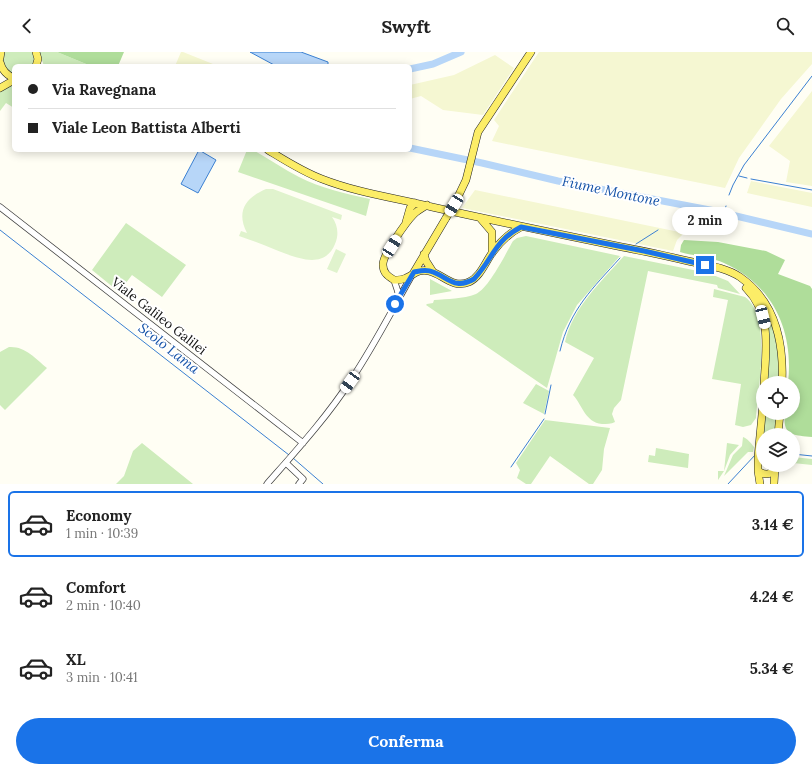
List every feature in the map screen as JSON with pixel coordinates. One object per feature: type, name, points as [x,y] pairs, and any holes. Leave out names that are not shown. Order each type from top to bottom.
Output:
[{"type":"main road","points":[[0,58],[2,52]]},
{"type":"main road","points":[[415,203],[410,208],[406,221],[383,260],[384,270],[387,275],[394,280],[407,278],[414,272],[454,205],[466,180],[478,132],[531,52]]},
{"type":"main road","points":[[0,67],[12,78]]},
{"type":"main road","points":[[0,88],[12,80]]},
{"type":"main road","points":[[271,152],[291,164],[322,179],[348,188],[502,223],[644,251],[726,270],[739,276],[748,283],[758,293],[770,312],[778,330],[780,340],[782,351],[782,376]]},
{"type":"main road","points":[[396,199],[404,207],[406,221]]},
{"type":"main road","points":[[415,203],[415,213]]},
{"type":"main road","points":[[406,221],[415,213],[427,206]]},
{"type":"main road","points":[[480,218],[488,225],[492,232],[492,253]]},
{"type":"main road","points":[[492,232],[502,223]]},
{"type":"main road","points":[[502,223],[507,235]]},
{"type":"main road","points":[[414,272],[423,270],[433,272],[451,282],[463,284],[469,282],[479,274],[492,253],[507,235],[521,227]]},
{"type":"main road","points":[[424,254],[426,261],[433,272]]},
{"type":"main road","points":[[717,268],[742,284],[752,294],[761,311],[766,328],[767,343],[765,376]]},
{"type":"main road","points":[[758,472],[760,484]]},
{"type":"main road","points":[[761,472],[766,474],[770,474],[771,472]]},
{"type":"main road","points":[[774,484],[775,472]]},
{"type":"street","name":"Viale Galileo Galilei","points":[[0,207],[303,443]]},
{"type":"street","points":[[267,484],[303,443],[350,382],[366,358],[414,272]]},
{"type":"street","points":[[394,280],[398,292],[395,304]]},
{"type":"street","points":[[286,463],[303,479],[299,484]]},
{"type":"green space","points":[[4,52],[33,52],[35,56],[34,64],[12,64],[12,73],[4,65]]},
{"type":"green space","points":[[39,52],[57,52],[86,64],[43,64]]},
{"type":"green space","points":[[57,52],[124,52],[119,64],[86,64]]},
{"type":"green space","points":[[181,52],[183,52],[213,64],[176,64]]},
{"type":"green space","points":[[539,52],[812,52],[812,64],[781,99],[739,158],[725,188],[492,141],[499,126],[494,120]]},
{"type":"green space","points":[[495,55],[514,68],[483,115],[443,110],[421,96],[412,98],[412,85],[454,75]]},
{"type":"green space","points":[[12,84],[12,107],[6,103],[0,111],[0,91]]},
{"type":"green space","points":[[812,91],[812,186],[786,182],[790,161],[769,146]]},
{"type":"green space","points":[[246,152],[256,152],[307,181],[343,193],[370,199],[366,216],[238,172]]},
{"type":"green space","points":[[751,181],[812,193],[812,207],[747,193]]},
{"type":"green space","points":[[266,189],[273,189],[342,215],[341,220],[332,217],[336,223],[337,234],[335,244],[330,252],[317,260],[308,260],[284,253],[239,236],[241,231],[247,233],[242,219],[244,206],[253,197]]},
{"type":"green space","points":[[475,190],[684,233],[677,240],[673,251],[462,208]]},
{"type":"green space","points":[[126,223],[186,265],[162,297],[132,275],[119,292],[92,270]]},
{"type":"green space","points":[[526,236],[620,256],[577,305],[563,332],[547,388],[426,305],[433,303],[434,300],[460,298],[476,294],[492,278],[513,241],[517,238]]},
{"type":"green space","points":[[684,240],[718,242],[766,251],[785,260],[778,274],[810,286],[812,289],[812,437],[800,436],[800,428],[786,428],[785,426],[785,420],[800,420],[800,376],[788,376],[787,345],[783,328],[777,312],[767,297],[756,284],[741,272],[714,259],[680,252],[681,245]]},
{"type":"green space","points":[[336,249],[346,254],[337,273],[327,269]]},
{"type":"green space","points":[[624,256],[708,273],[728,281],[740,294],[718,288],[717,285],[648,271],[621,400],[614,408],[612,414],[615,422],[610,424],[602,424],[596,423],[588,417],[573,395],[594,358],[565,342],[574,317],[581,306],[597,285]]},
{"type":"green space","points":[[430,279],[452,291],[430,295]]},
{"type":"green space","points":[[714,289],[745,297],[753,306],[758,320],[761,336],[761,372],[761,376],[756,376],[756,418],[751,425],[743,427],[735,425],[741,384],[712,379],[728,300],[713,297]]},
{"type":"green space","points":[[767,310],[779,341],[780,376],[767,376],[769,333],[764,311]]},
{"type":"green space","points":[[9,347],[20,348],[47,368],[5,410],[0,405],[0,352]]},
{"type":"green space","points":[[536,384],[549,391],[544,414],[523,403]]},
{"type":"green space","points":[[545,420],[610,428],[604,449],[602,470],[593,484],[589,484],[550,456],[531,484],[526,484],[517,478],[520,470],[516,463]]},
{"type":"green space","points":[[764,420],[777,420],[777,428],[763,428]]},
{"type":"green space","points":[[743,437],[754,447],[753,452],[748,452],[724,476],[733,455],[742,446]]},
{"type":"green space","points":[[142,443],[193,484],[116,484],[124,476],[133,451]]},
{"type":"green space","points":[[727,443],[739,445],[730,455],[724,471]]},
{"type":"green space","points":[[656,448],[689,454],[688,468],[648,462],[649,455],[655,456]]},
{"type":"green space","points":[[800,458],[812,459],[812,465],[800,464]]},
{"type":"green space","points":[[718,471],[724,471],[718,480]]},
{"type":"water","points":[[250,52],[301,52],[328,62],[328,64],[272,64]]},
{"type":"water","points":[[198,152],[202,152],[216,160],[198,193],[181,184]]},
{"type":"waterway","points":[[412,69],[433,64],[461,52]]},
{"type":"waterway","points":[[729,195],[744,165],[812,76]]},
{"type":"waterway","name":"Fiume Montone","points":[[412,148],[558,181],[715,211],[812,234]]},
{"type":"waterway","points":[[739,176],[747,178]]},
{"type":"waterway","points":[[751,179],[812,190]]},
{"type":"waterway","name":"Fiume Montone","points":[[724,213],[726,206]]},
{"type":"waterway","name":"Scolo Lama","points":[[0,230],[289,455]]},
{"type":"waterway","points":[[636,244],[658,230]]},
{"type":"waterway","points":[[560,351],[564,336],[576,311],[620,258]]},
{"type":"waterway","points":[[545,414],[551,385]]},
{"type":"waterway","points":[[511,467],[544,419]]},
{"type":"waterway","name":"Scolo Lama","points":[[728,484],[756,454]]},
{"type":"waterway","name":"Scolo Lama","points":[[800,455],[812,456]]},
{"type":"waterway","name":"Scolo Lama","points":[[293,458],[323,484]]},
{"type":"route","points":[[395,304],[414,272],[427,270],[456,284],[463,284],[474,279],[479,274],[492,253],[507,235],[521,227],[644,251],[705,265]]}]
